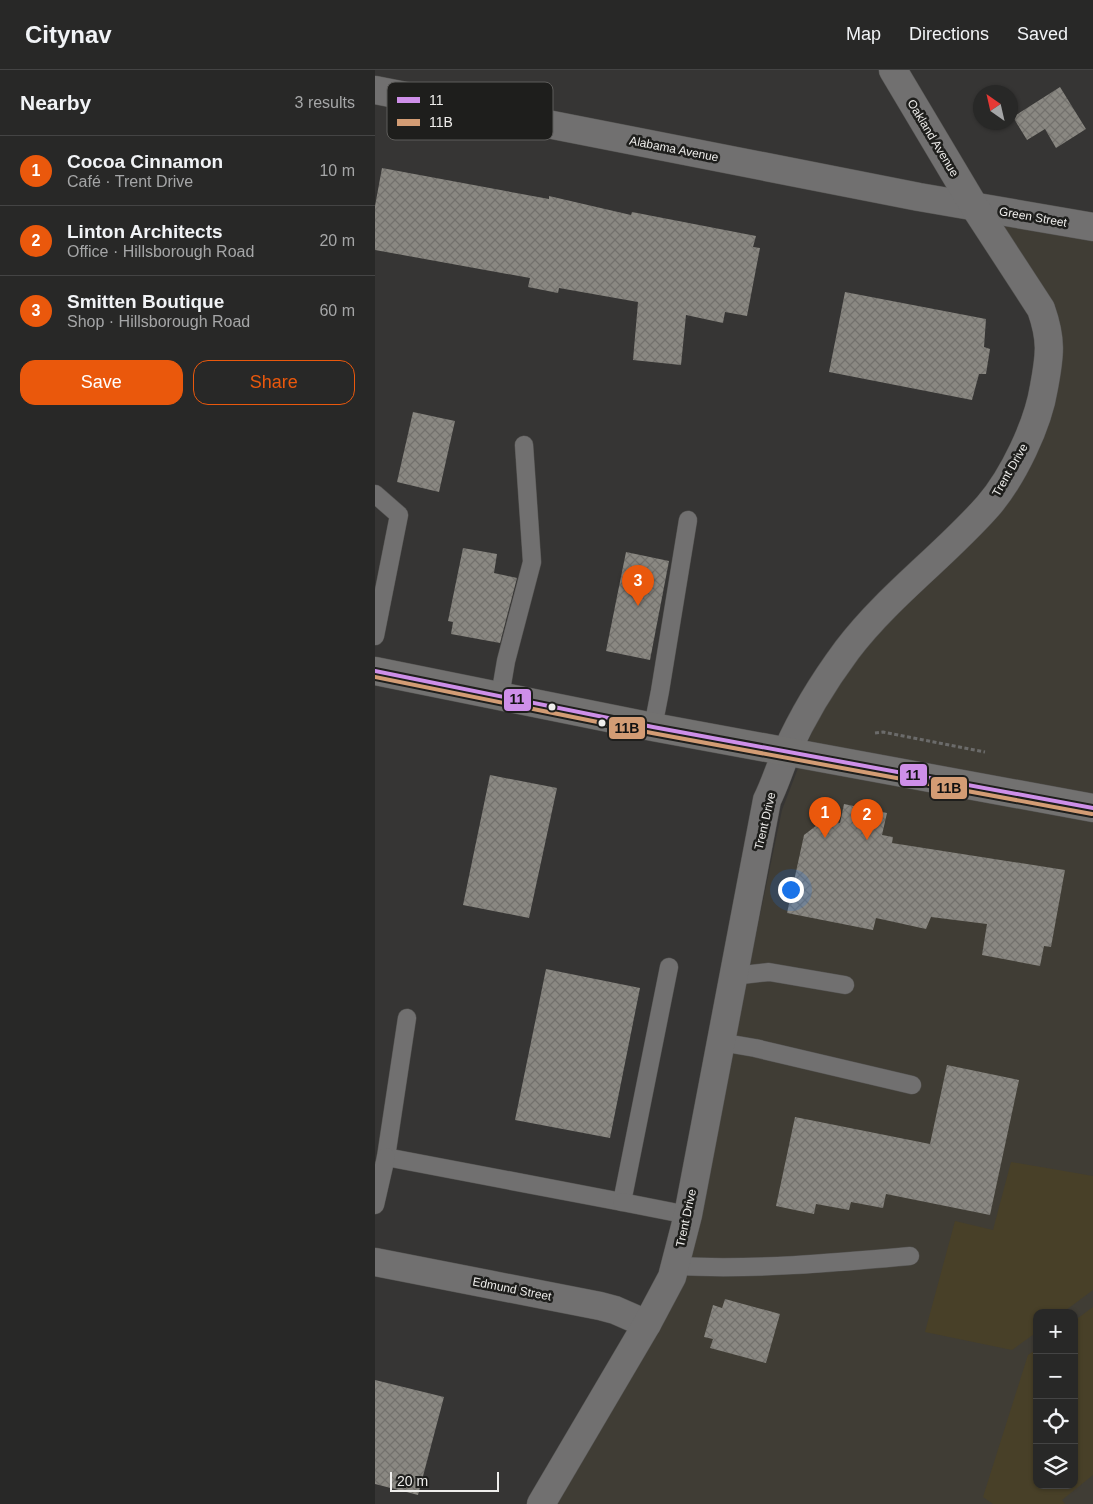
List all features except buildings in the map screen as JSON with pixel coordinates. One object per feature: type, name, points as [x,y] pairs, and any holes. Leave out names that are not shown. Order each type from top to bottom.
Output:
[{"type":"main road","points":[[375,671],[653,727],[1093,808]]},
{"type":"street","name":"Oakland Avenue","points":[[893,70],[973,206]]},
{"type":"street","name":"Alabama Avenue","points":[[553,125],[973,206]]},
{"type":"street","name":"Green Street","points":[[973,206],[1093,227]]},
{"type":"street","name":"Trent Drive","points":[[541,1504],[647,1324],[676,1266],[688,1215],[767,800],[787,751],[820,689],[847,649],[901,591],[989,504],[1010,474],[1035,423],[1042,400],[1048,368],[1049,342],[1047,325],[1041,309],[1029,289],[973,206]]},
{"type":"street","name":"Edmund Street","points":[[375,1262],[600,1306],[615,1310],[647,1324]]},
{"type":"lane","points":[[499,696],[506,661],[532,562],[524,445]]},
{"type":"lane","points":[[375,494],[399,516],[375,636]]},
{"type":"lane","points":[[653,727],[688,520]]},
{"type":"lane","points":[[622,1202],[669,967]]},
{"type":"lane","points":[[733,976],[769,972],[845,985]]},
{"type":"lane","points":[[375,1205],[386,1157],[407,1018]]},
{"type":"lane","points":[[720,1042],[755,1048],[912,1085]]},
{"type":"lane","points":[[386,1157],[688,1215]]},
{"type":"lane","points":[[676,1266],[713,1268],[776,1267],[910,1256]]},
{"type":"shaded area","points":[[992,212],[1093,228],[1093,1504],[551,1504],[685,1273],[782,810],[833,677],[995,502],[1056,345]]},
{"type":"shaded area","points":[[1011,1162],[1093,1176],[1093,1290],[1067,1309],[1033,1309],[1033,1335],[1012,1350],[925,1332],[955,1221],[993,1230]]},
{"type":"shaded area","points":[[1093,1307],[1093,1475],[1078,1487],[1078,1354],[1078,1318]]},
{"type":"shaded area","points":[[1033,1352],[1033,1489],[1076,1489],[1062,1500],[1065,1504],[993,1504],[983,1497],[1028,1355]]},
{"type":"transit line","name":"11","points":[[375,671],[653,727],[1093,808]]},
{"type":"transit line","name":"11B","points":[[375,677],[652,733],[1092,814]]},
{"type":"place","name":"Smitten Boutique","points":[[638,606]]},
{"type":"place","name":"Cocoa Cinnamon","points":[[825,838]]},
{"type":"place","name":"Linton Architects","points":[[867,840]]}]
